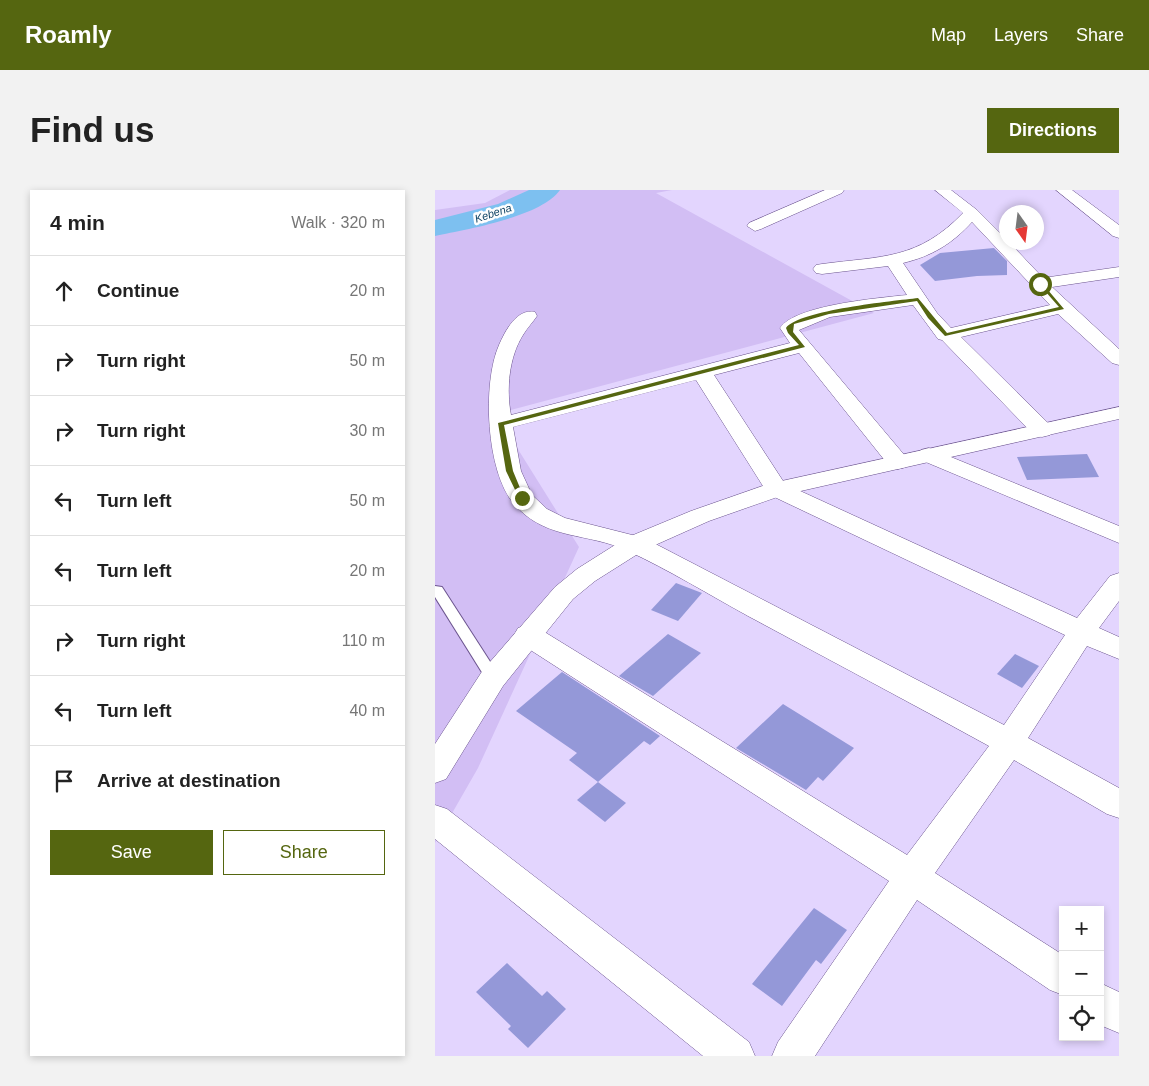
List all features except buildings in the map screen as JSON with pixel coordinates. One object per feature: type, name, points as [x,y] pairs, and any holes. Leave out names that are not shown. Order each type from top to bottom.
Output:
[{"type":"street","points":[[755,226],[837,190]]},
{"type":"street","points":[[942,190],[972,213],[1062,308],[1119,359]]},
{"type":"street","points":[[1063,190],[1119,232]]},
{"type":"street","points":[[822,269],[893,260],[917,253],[941,243],[972,213]]},
{"type":"street","points":[[893,260],[929,317],[945,335],[1043,430]]},
{"type":"street","points":[[1040,284],[1119,272]]},
{"type":"street","points":[[898,462],[790,332],[789,328],[792,323],[802,319],[851,308],[918,299]]},
{"type":"street","points":[[945,335],[1062,308]]},
{"type":"street","points":[[528,316],[513,334],[500,371],[498,402],[509,471],[522,498],[538,514],[557,524],[635,544],[1009,742],[1119,804]]},
{"type":"street","points":[[500,424],[803,346]]},
{"type":"street","points":[[701,371],[776,489],[1119,649]]},
{"type":"street","points":[[435,770],[493,678],[564,593],[586,575],[635,544],[700,516],[776,489],[1119,413]]},
{"type":"street","points":[[929,455],[1119,535]]},
{"type":"street","points":[[792,1056],[912,877],[1009,742],[1082,631],[1119,582]]},
{"type":"street","points":[[528,635],[912,877],[1059,974]]},
{"type":"street","points":[[435,819],[735,1056]]},
{"type":"street","points":[[1104,1005],[1119,1014]]},
{"type":"lane","points":[[437,590],[493,678]]},
{"type":"shaded area","points":[[510,190],[672,190],[656,193],[874,313],[496,414],[579,547],[478,768],[435,843],[435,210],[485,203]]},
{"type":"waterway","name":"Kebena","points":[[435,228],[479,219],[508,210],[522,205],[547,190]]},
{"type":"route","points":[[522,498],[509,471],[500,424],[803,346],[790,332],[789,328],[792,323],[851,308],[918,299],[929,317],[945,335],[1062,308],[1040,284]]}]
